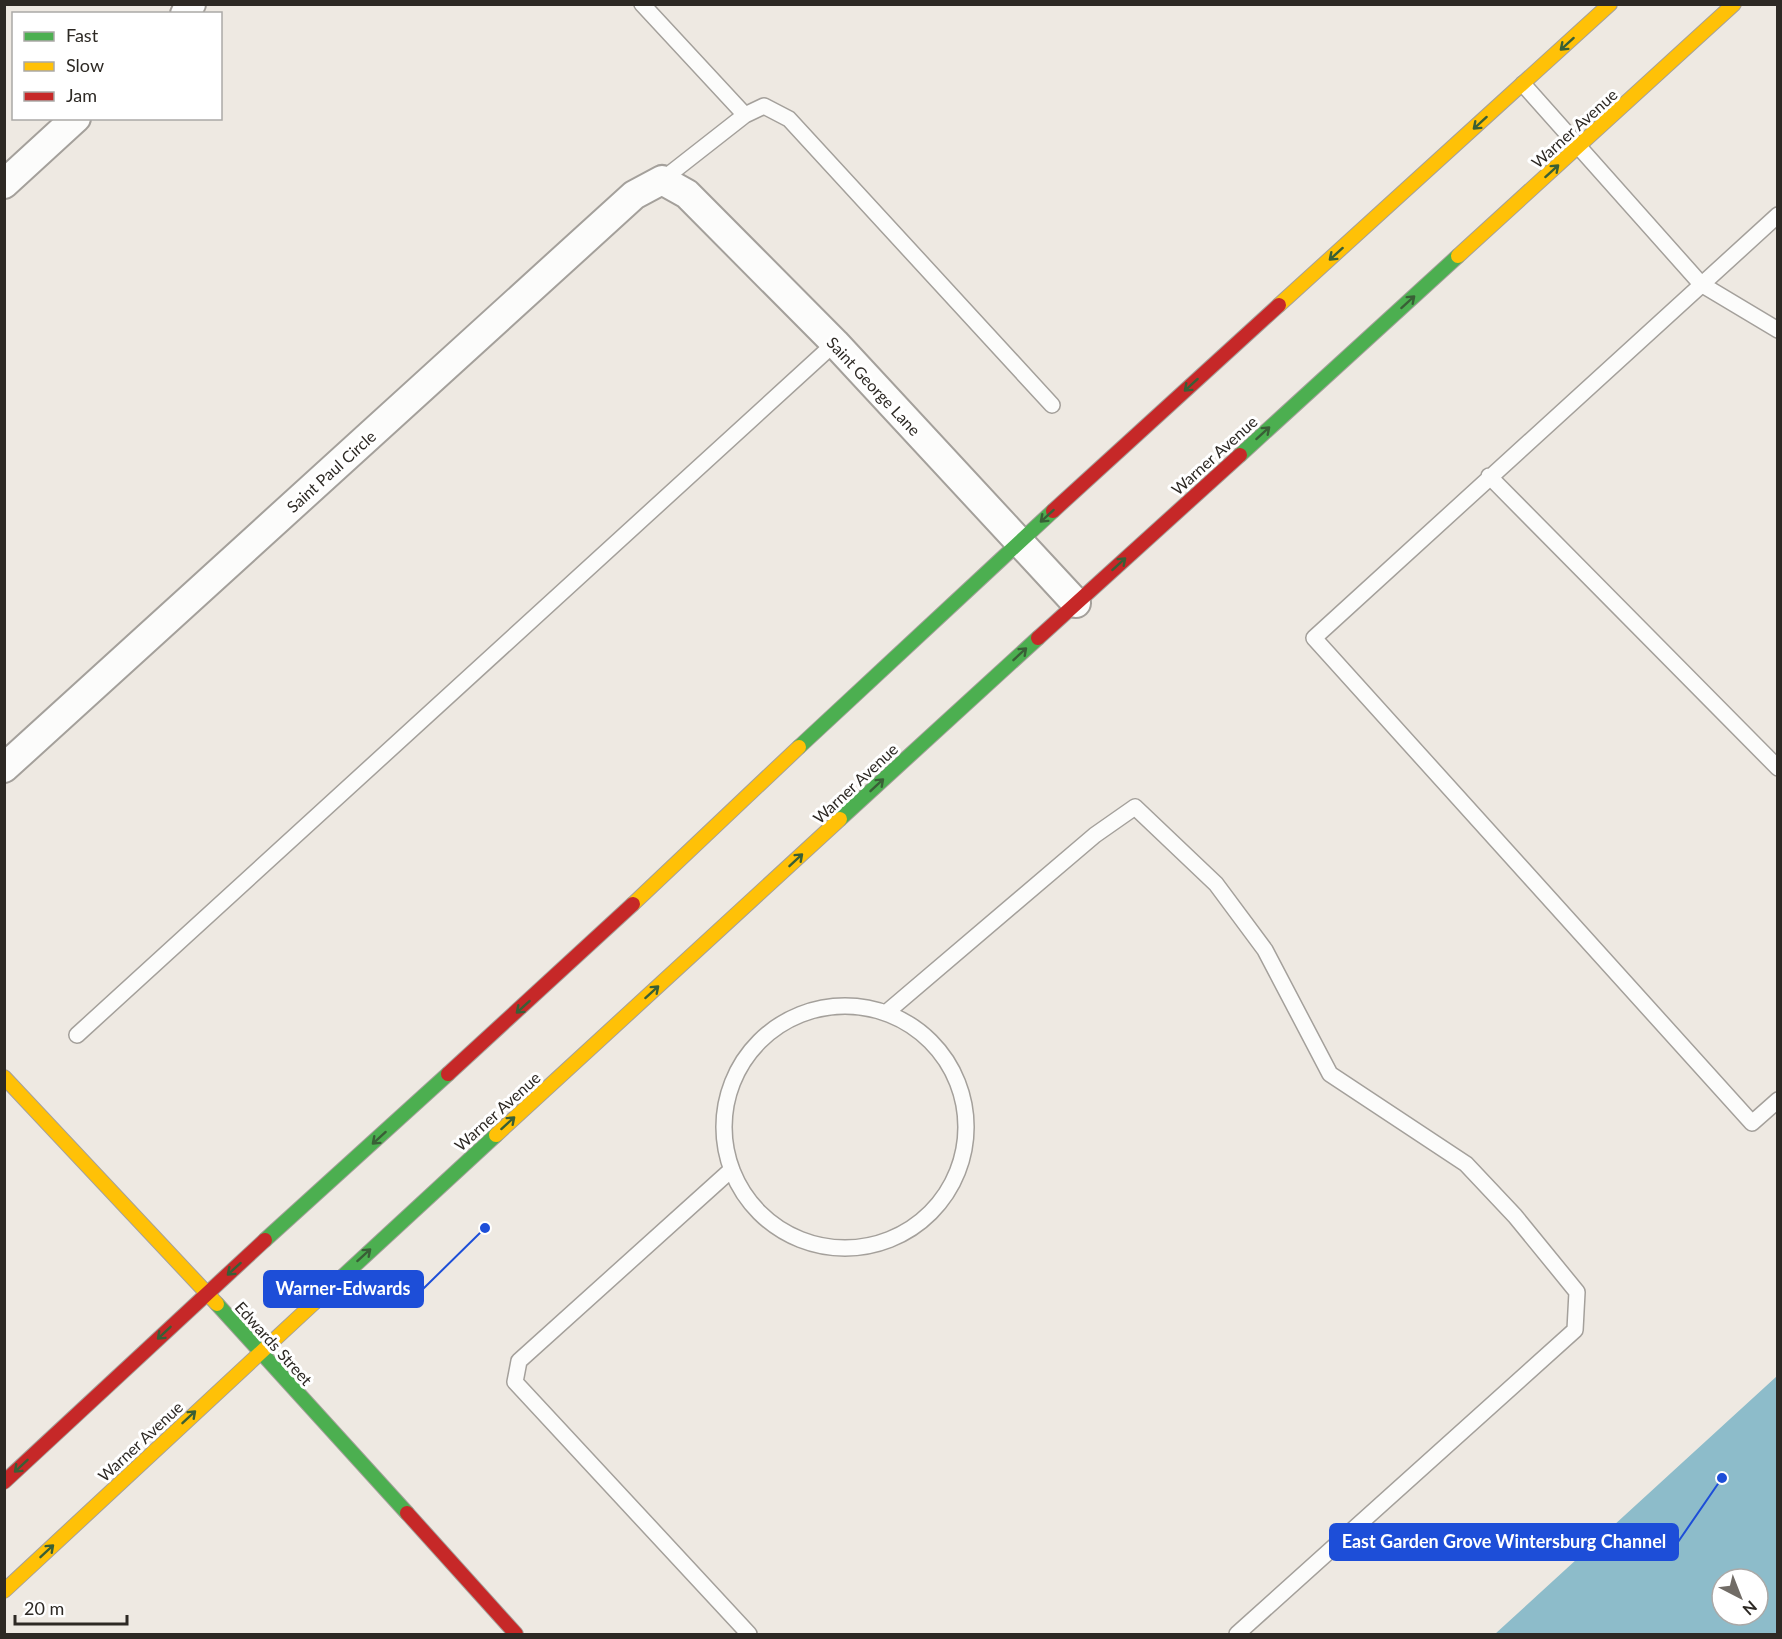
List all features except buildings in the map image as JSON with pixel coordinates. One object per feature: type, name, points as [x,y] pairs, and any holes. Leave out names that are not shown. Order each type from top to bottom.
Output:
[{"type":"main road","points":[[4,1482],[207,1293],[566,967],[1018,542],[1610,4]]},
{"type":"main road","name":"Warner Avenue","points":[[4,1591],[259,1351],[1734,4]]},
{"type":"main road","name":"Edwards Street","points":[[4,1077],[207,1293],[516,1635]]},
{"type":"street","points":[[4,184],[74,120]]},
{"type":"street","name":"Saint George Lane","points":[[662,180],[687,194],[835,343],[1076,603]]},
{"type":"street","name":"Saint Paul Circle","points":[[4,768],[634,195],[662,180]]},
{"type":"lane","points":[[642,4],[745,115]]},
{"type":"lane","points":[[1523,84],[1701,284],[1778,330]]},
{"type":"lane","points":[[662,180],[745,115],[764,106],[789,120],[1052,405]]},
{"type":"lane","points":[[1778,215],[1489,476],[1314,638],[1752,1123],[1778,1100]]},
{"type":"lane","points":[[77,1035],[835,343]]},
{"type":"lane","points":[[1489,476],[1776,765]]},
{"type":"lane","points":[[887,1012],[1095,835],[1135,807],[1216,884],[1265,950],[1330,1074],[1466,1164],[1515,1216],[1577,1292],[1575,1330],[1237,1635]]},
{"type":"lane","points":[[855,1006],[887,1012],[922,1032],[950,1062],[964,1100],[967,1140],[956,1180],[933,1213],[899,1237],[860,1249],[820,1247],[782,1232],[751,1205],[731,1170],[724,1152],[724,1122],[728,1092],[741,1064],[765,1036],[792,1018],[823,1007],[855,1006]]},
{"type":"lane","points":[[731,1170],[519,1361],[515,1382],[743,1633]]},
{"type":"water","points":[[1777,1376],[1777,1634],[1495,1634]]},
{"type":"traffic: fast","points":[[1240,455],[1458,256]]},
{"type":"traffic: fast","points":[[799,747],[1053,511]]},
{"type":"traffic: fast","points":[[840,819],[1038,638]]},
{"type":"traffic: fast","points":[[265,1240],[448,1074]]},
{"type":"traffic: fast","points":[[315,1302],[496,1135]]},
{"type":"traffic: fast","points":[[217,1304],[407,1513]]},
{"type":"traffic: slow","points":[[1279,305],[1610,4]]},
{"type":"traffic: slow","points":[[1458,256],[1734,4]]},
{"type":"traffic: slow","points":[[633,904],[799,747]]},
{"type":"traffic: slow","points":[[496,1135],[840,819]]},
{"type":"traffic: slow","points":[[4,1077],[217,1304]]},
{"type":"traffic: slow","points":[[4,1591],[315,1302]]},
{"type":"traffic: jam","points":[[1053,511],[1279,305]]},
{"type":"traffic: jam","points":[[1038,638],[1240,455]]},
{"type":"traffic: jam","points":[[448,1074],[633,904]]},
{"type":"traffic: jam","points":[[4,1482],[265,1240]]},
{"type":"traffic: jam","points":[[407,1513],[516,1634]]},
{"type":"place","name":"Warner-Edwards","points":[[485,1228]]},
{"type":"place","name":"East Garden Grove Wintersburg Channel","points":[[1722,1478]]}]
